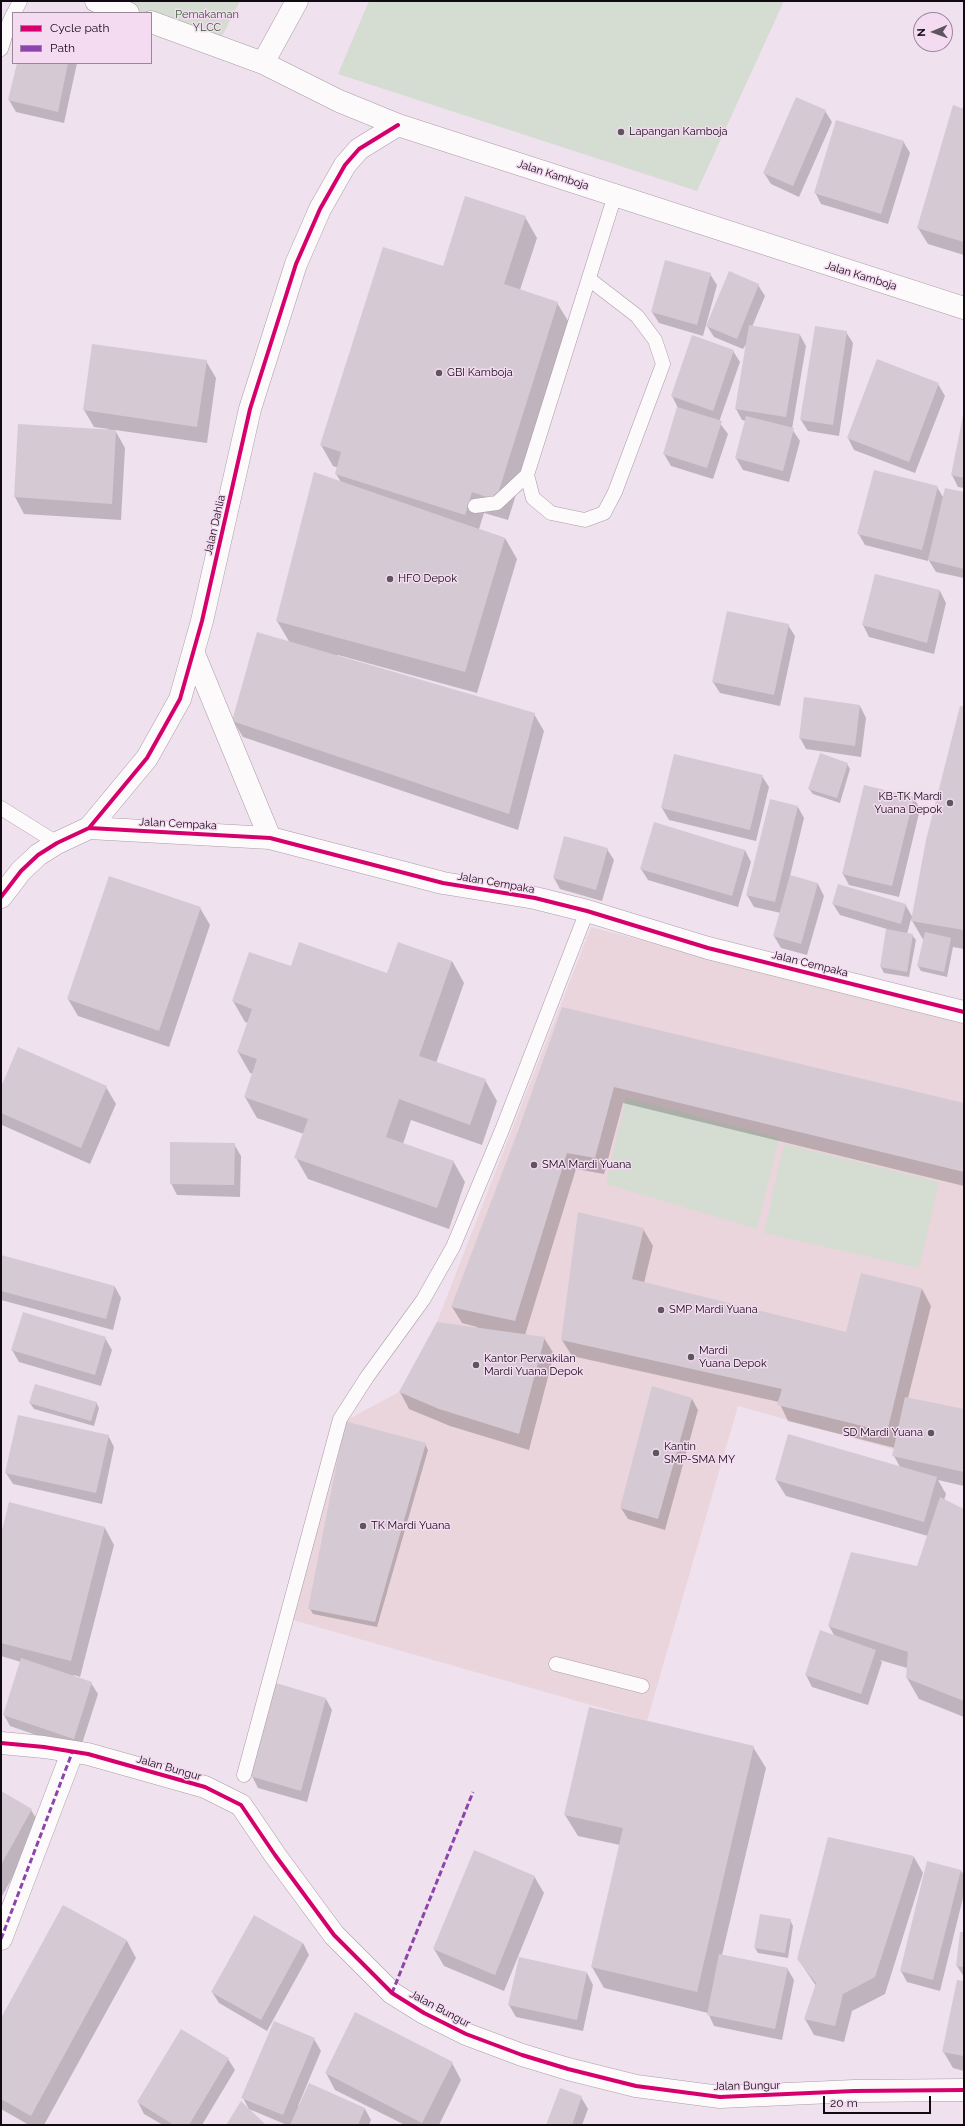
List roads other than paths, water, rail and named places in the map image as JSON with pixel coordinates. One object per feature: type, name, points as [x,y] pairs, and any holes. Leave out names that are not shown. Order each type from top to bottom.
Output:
[{"type":"street","points":[[96,1],[125,12]]},
{"type":"street","points":[[263,63],[297,1]]},
{"type":"street","name":"Jalan Kamboja","points":[[152,22],[263,63],[331,98],[398,125],[964,308]]},
{"type":"street","name":"Jalan Dahlia","points":[[1,897],[21,871],[38,855],[57,843],[89,828],[147,758],[180,699],[194,654],[250,409],[296,264],[320,209],[344,165],[359,149],[398,125]]},
{"type":"street","points":[[194,654],[270,838]]},
{"type":"street","name":"Jalan Cempaka","points":[[89,828],[270,838],[443,883],[535,898],[586,911],[708,948],[964,1012]]},
{"type":"street","name":"Jalan Bungur","points":[[1,1743],[44,1747],[72,1753],[88,1754],[205,1787],[241,1805],[275,1855],[334,1935],[392,1993],[424,2013],[466,2034],[522,2055],[568,2070],[636,2086],[720,2097],[854,2091],[964,2090]]},
{"type":"street","points":[[1,1939],[72,1753]]},
{"type":"lane","points":[[14,12],[20,1]]},
{"type":"lane","points":[[1,50],[8,23],[12,16]]},
{"type":"lane","points":[[475,506],[497,503],[526,475],[590,279],[615,195]]},
{"type":"lane","points":[[526,475],[533,498],[551,513],[585,520],[604,513],[615,492],[663,364],[655,340],[637,316],[590,279]]},
{"type":"lane","points":[[1,808],[57,843]]},
{"type":"lane","points":[[244,1775],[340,1419],[367,1377],[423,1300],[453,1247],[502,1130],[586,911]]},
{"type":"lane","points":[[556,1664],[642,1686]]},
{"type":"place","name":"Lapangan Kamboja","points":[[621,132]]},
{"type":"place","name":"GBI Kamboja","points":[[439,373]]},
{"type":"place","name":"HFO Depok","points":[[390,579]]},
{"type":"place","name":"KB-TK Mardi Yuana Depok","points":[[950,803]]},
{"type":"place","name":"SMA Mardi Yuana","points":[[534,1165]]},
{"type":"place","name":"SMP Mardi Yuana","points":[[661,1310]]},
{"type":"place","name":"Mardi Yuana Depok","points":[[691,1357]]},
{"type":"place","name":"Kantor Perwakilan Mardi Yuana Depok","points":[[476,1365]]},
{"type":"place","name":"SD Mardi Yuana","points":[[931,1433]]},
{"type":"place","name":"Kantin SMP-SMA MY","points":[[656,1453]]},
{"type":"place","name":"TK Mardi Yuana","points":[[363,1526]]},
{"type":"park label","name":"Pemakaman YLCC","points":[[207,21]]}]
